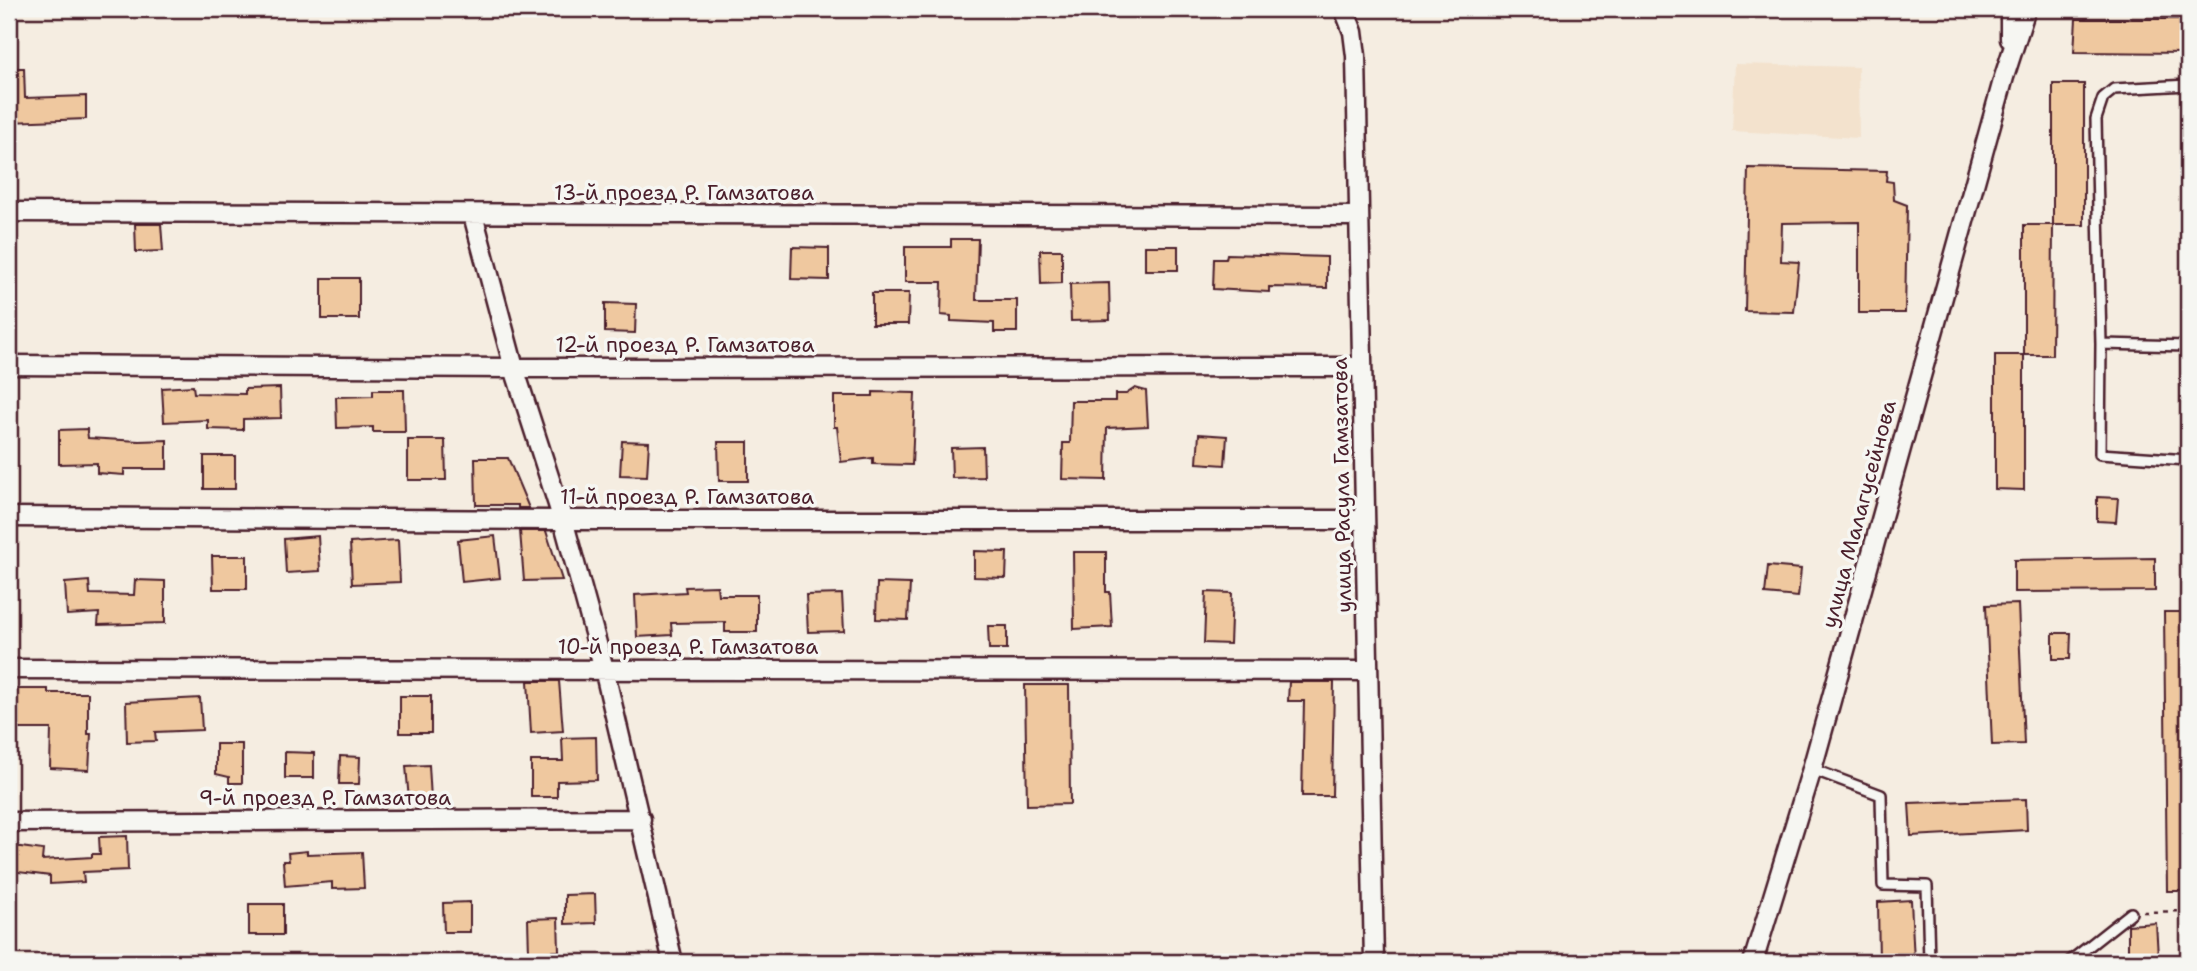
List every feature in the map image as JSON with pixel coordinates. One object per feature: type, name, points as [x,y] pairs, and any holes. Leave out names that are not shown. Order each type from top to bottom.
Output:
[{"type":"street","name":"улица Расула Гамзатова","points":[[1344,9],[1353,32],[1356,56],[1374,962]]},
{"type":"street","points":[[2004,77],[2010,35],[2010,9]]},
{"type":"street","points":[[2004,77],[2026,9]]},
{"type":"street","name":"улица Малагусейнова","points":[[1753,962],[1812,769],[2004,77]]},
{"type":"street","name":"13-й проезд Р. Гамзатова","points":[[9,212],[1359,216]]},
{"type":"street","points":[[474,215],[514,369],[562,520],[604,669],[673,962]]},
{"type":"street","name":"12-й проезд Р. Гамзатова","points":[[9,365],[514,369],[1362,367]]},
{"type":"street","name":"11-й проезд Р. Гамзатова","points":[[9,517],[1365,520]]},
{"type":"street","name":"10-й проезд Р. Гамзатова","points":[[9,669],[1368,671]]},
{"type":"street","name":"9-й проезд Р. Гамзатова","points":[[9,822],[640,819]]},
{"type":"lane","points":[[2188,85],[2114,89],[2103,98],[2096,120],[2101,344],[2100,454],[2188,460]]},
{"type":"lane","points":[[2101,344],[2188,346]]},
{"type":"lane","points":[[1812,769],[1881,795],[1883,885],[1927,886],[1929,962]]},
{"type":"lane","points":[[2069,962],[2131,912]]},
{"type":"path","points":[[2131,912],[2188,911]]},
{"type":"shaded area","points":[[1735,64],[1858,67],[1859,138],[1732,131]]},
{"type":"building","points":[[2076,19],[2188,19],[2188,53],[2074,52]]},
{"type":"building","points":[[9,68],[24,68],[25,98],[86,96],[86,119],[9,122]]},
{"type":"building","points":[[2053,84],[2084,84],[2084,225],[2053,225]]},
{"type":"building","points":[[1748,168],[1887,171],[1886,181],[1893,182],[1894,200],[1907,205],[1905,313],[1859,313],[1859,222],[1782,223],[1781,261],[1799,262],[1794,312],[1745,311]]},
{"type":"building","points":[[135,224],[161,224],[163,251],[136,252]]},
{"type":"building","points":[[2024,225],[2053,225],[2052,355],[2024,355]]},
{"type":"building","points":[[951,239],[978,239],[976,300],[1017,300],[1017,332],[994,332],[994,323],[951,321],[951,316],[941,315],[942,282],[905,282],[905,247],[951,247]]},
{"type":"building","points":[[1145,246],[1178,246],[1178,270],[1145,270]]},
{"type":"building","points":[[792,247],[829,248],[829,280],[791,279]]},
{"type":"building","points":[[1040,250],[1062,250],[1062,283],[1041,284]]},
{"type":"building","points":[[1227,254],[1327,257],[1327,288],[1269,287],[1269,292],[1213,289],[1214,259],[1226,259]]},
{"type":"building","points":[[322,278],[359,278],[359,319],[322,319]]},
{"type":"building","points":[[1109,283],[1110,320],[1071,321],[1070,284]]},
{"type":"building","points":[[872,293],[909,293],[908,324],[872,324]]},
{"type":"building","points":[[605,303],[636,304],[635,333],[605,332]]},
{"type":"building","points":[[1995,355],[2024,355],[2024,490],[1995,489]]},
{"type":"building","points":[[193,386],[194,393],[245,394],[245,389],[280,388],[281,418],[243,419],[243,430],[208,429],[208,420],[164,422],[162,388]]},
{"type":"building","points":[[1135,388],[1146,391],[1148,426],[1107,428],[1106,480],[1062,479],[1063,443],[1070,443],[1071,401],[1115,401],[1115,394],[1126,394]]},
{"type":"building","points":[[373,390],[404,390],[405,432],[373,432],[373,427],[337,428],[336,397],[373,396]]},
{"type":"building","points":[[873,392],[915,393],[912,465],[873,464],[873,458],[841,462],[837,427],[834,427],[834,396],[873,396]]},
{"type":"building","points":[[87,429],[88,438],[167,440],[167,469],[124,469],[124,475],[97,473],[97,463],[59,464],[59,430]]},
{"type":"building","points":[[1199,434],[1227,436],[1225,465],[1197,463]]},
{"type":"building","points":[[408,440],[445,440],[446,480],[408,480]]},
{"type":"building","points":[[622,441],[649,442],[647,476],[620,475]]},
{"type":"building","points":[[718,442],[748,442],[748,481],[719,481]]},
{"type":"building","points":[[983,447],[984,477],[952,478],[951,448]]},
{"type":"building","points":[[204,456],[235,456],[235,489],[204,489]]},
{"type":"building","points":[[475,458],[508,458],[529,508],[518,508],[518,505],[476,505]]},
{"type":"building","points":[[2097,497],[2118,498],[2116,522],[2097,521]]},
{"type":"building","points":[[520,531],[546,531],[562,580],[524,581]]},
{"type":"building","points":[[318,536],[320,571],[286,573],[284,539]]},
{"type":"building","points":[[495,536],[500,578],[462,582],[458,540]]},
{"type":"building","points":[[398,540],[400,582],[352,584],[350,543]]},
{"type":"building","points":[[974,551],[1007,552],[1006,578],[974,577]]},
{"type":"building","points":[[1073,552],[1106,552],[1106,592],[1110,592],[1112,627],[1074,629]]},
{"type":"building","points":[[212,556],[247,556],[247,589],[213,589]]},
{"type":"building","points":[[2155,558],[2155,591],[2014,592],[2014,560]]},
{"type":"building","points":[[1768,566],[1801,569],[1798,597],[1765,594]]},
{"type":"building","points":[[135,580],[165,581],[165,623],[98,625],[99,613],[67,615],[65,583],[89,581],[90,594],[134,595]]},
{"type":"building","points":[[877,583],[910,584],[908,620],[876,619]]},
{"type":"building","points":[[717,586],[718,595],[757,595],[757,632],[725,632],[725,622],[671,623],[672,635],[637,637],[635,595],[686,592],[685,587]]},
{"type":"building","points":[[1206,592],[1232,593],[1230,644],[1204,643]]},
{"type":"building","points":[[842,594],[844,631],[808,632],[806,595]]},
{"type":"building","points":[[2018,604],[2024,744],[1992,745],[1986,605]]},
{"type":"building","points":[[2164,612],[2188,612],[2188,891],[2167,891]]},
{"type":"building","points":[[988,626],[1007,626],[1007,649],[989,649]]},
{"type":"building","points":[[2053,633],[2071,633],[2070,659],[2053,659]]},
{"type":"building","points":[[528,681],[559,681],[563,731],[531,733]]},
{"type":"building","points":[[1289,682],[1334,682],[1332,796],[1302,796],[1304,701],[1288,701]]},
{"type":"building","points":[[1025,685],[1069,685],[1070,804],[1027,805]]},
{"type":"building","points":[[16,689],[48,689],[48,693],[88,693],[88,734],[91,734],[89,770],[50,768],[51,729],[16,729]]},
{"type":"building","points":[[400,696],[431,696],[431,733],[400,733]]},
{"type":"building","points":[[200,698],[202,730],[155,732],[156,741],[127,742],[126,702]]},
{"type":"building","points":[[596,737],[597,780],[557,781],[557,797],[531,797],[531,761],[563,761],[562,738]]},
{"type":"building","points":[[216,744],[242,744],[242,783],[229,783],[229,777],[216,774]]},
{"type":"building","points":[[285,752],[314,753],[314,778],[285,778]]},
{"type":"building","points":[[340,756],[360,757],[359,784],[339,784]]},
{"type":"building","points":[[429,765],[431,799],[409,800],[406,766]]},
{"type":"building","points":[[2026,799],[2027,830],[1911,836],[1909,803]]},
{"type":"building","points":[[127,836],[128,870],[83,872],[84,882],[50,884],[50,876],[10,871],[13,846],[43,850],[42,860],[92,857],[92,854],[100,854],[99,837]]},
{"type":"building","points":[[307,851],[307,854],[362,852],[364,888],[332,889],[332,882],[285,886],[283,861],[289,861],[288,853]]},
{"type":"building","points":[[595,894],[596,923],[565,924],[565,895]]},
{"type":"building","points":[[1911,900],[1914,962],[1879,962],[1878,902]]},
{"type":"building","points":[[470,902],[470,932],[444,932],[443,903]]},
{"type":"building","points":[[249,904],[283,904],[283,935],[249,935]]},
{"type":"building","points":[[558,918],[559,951],[529,953],[528,919]]},
{"type":"building","points":[[2156,923],[2158,956],[2128,957],[2128,925]]}]
